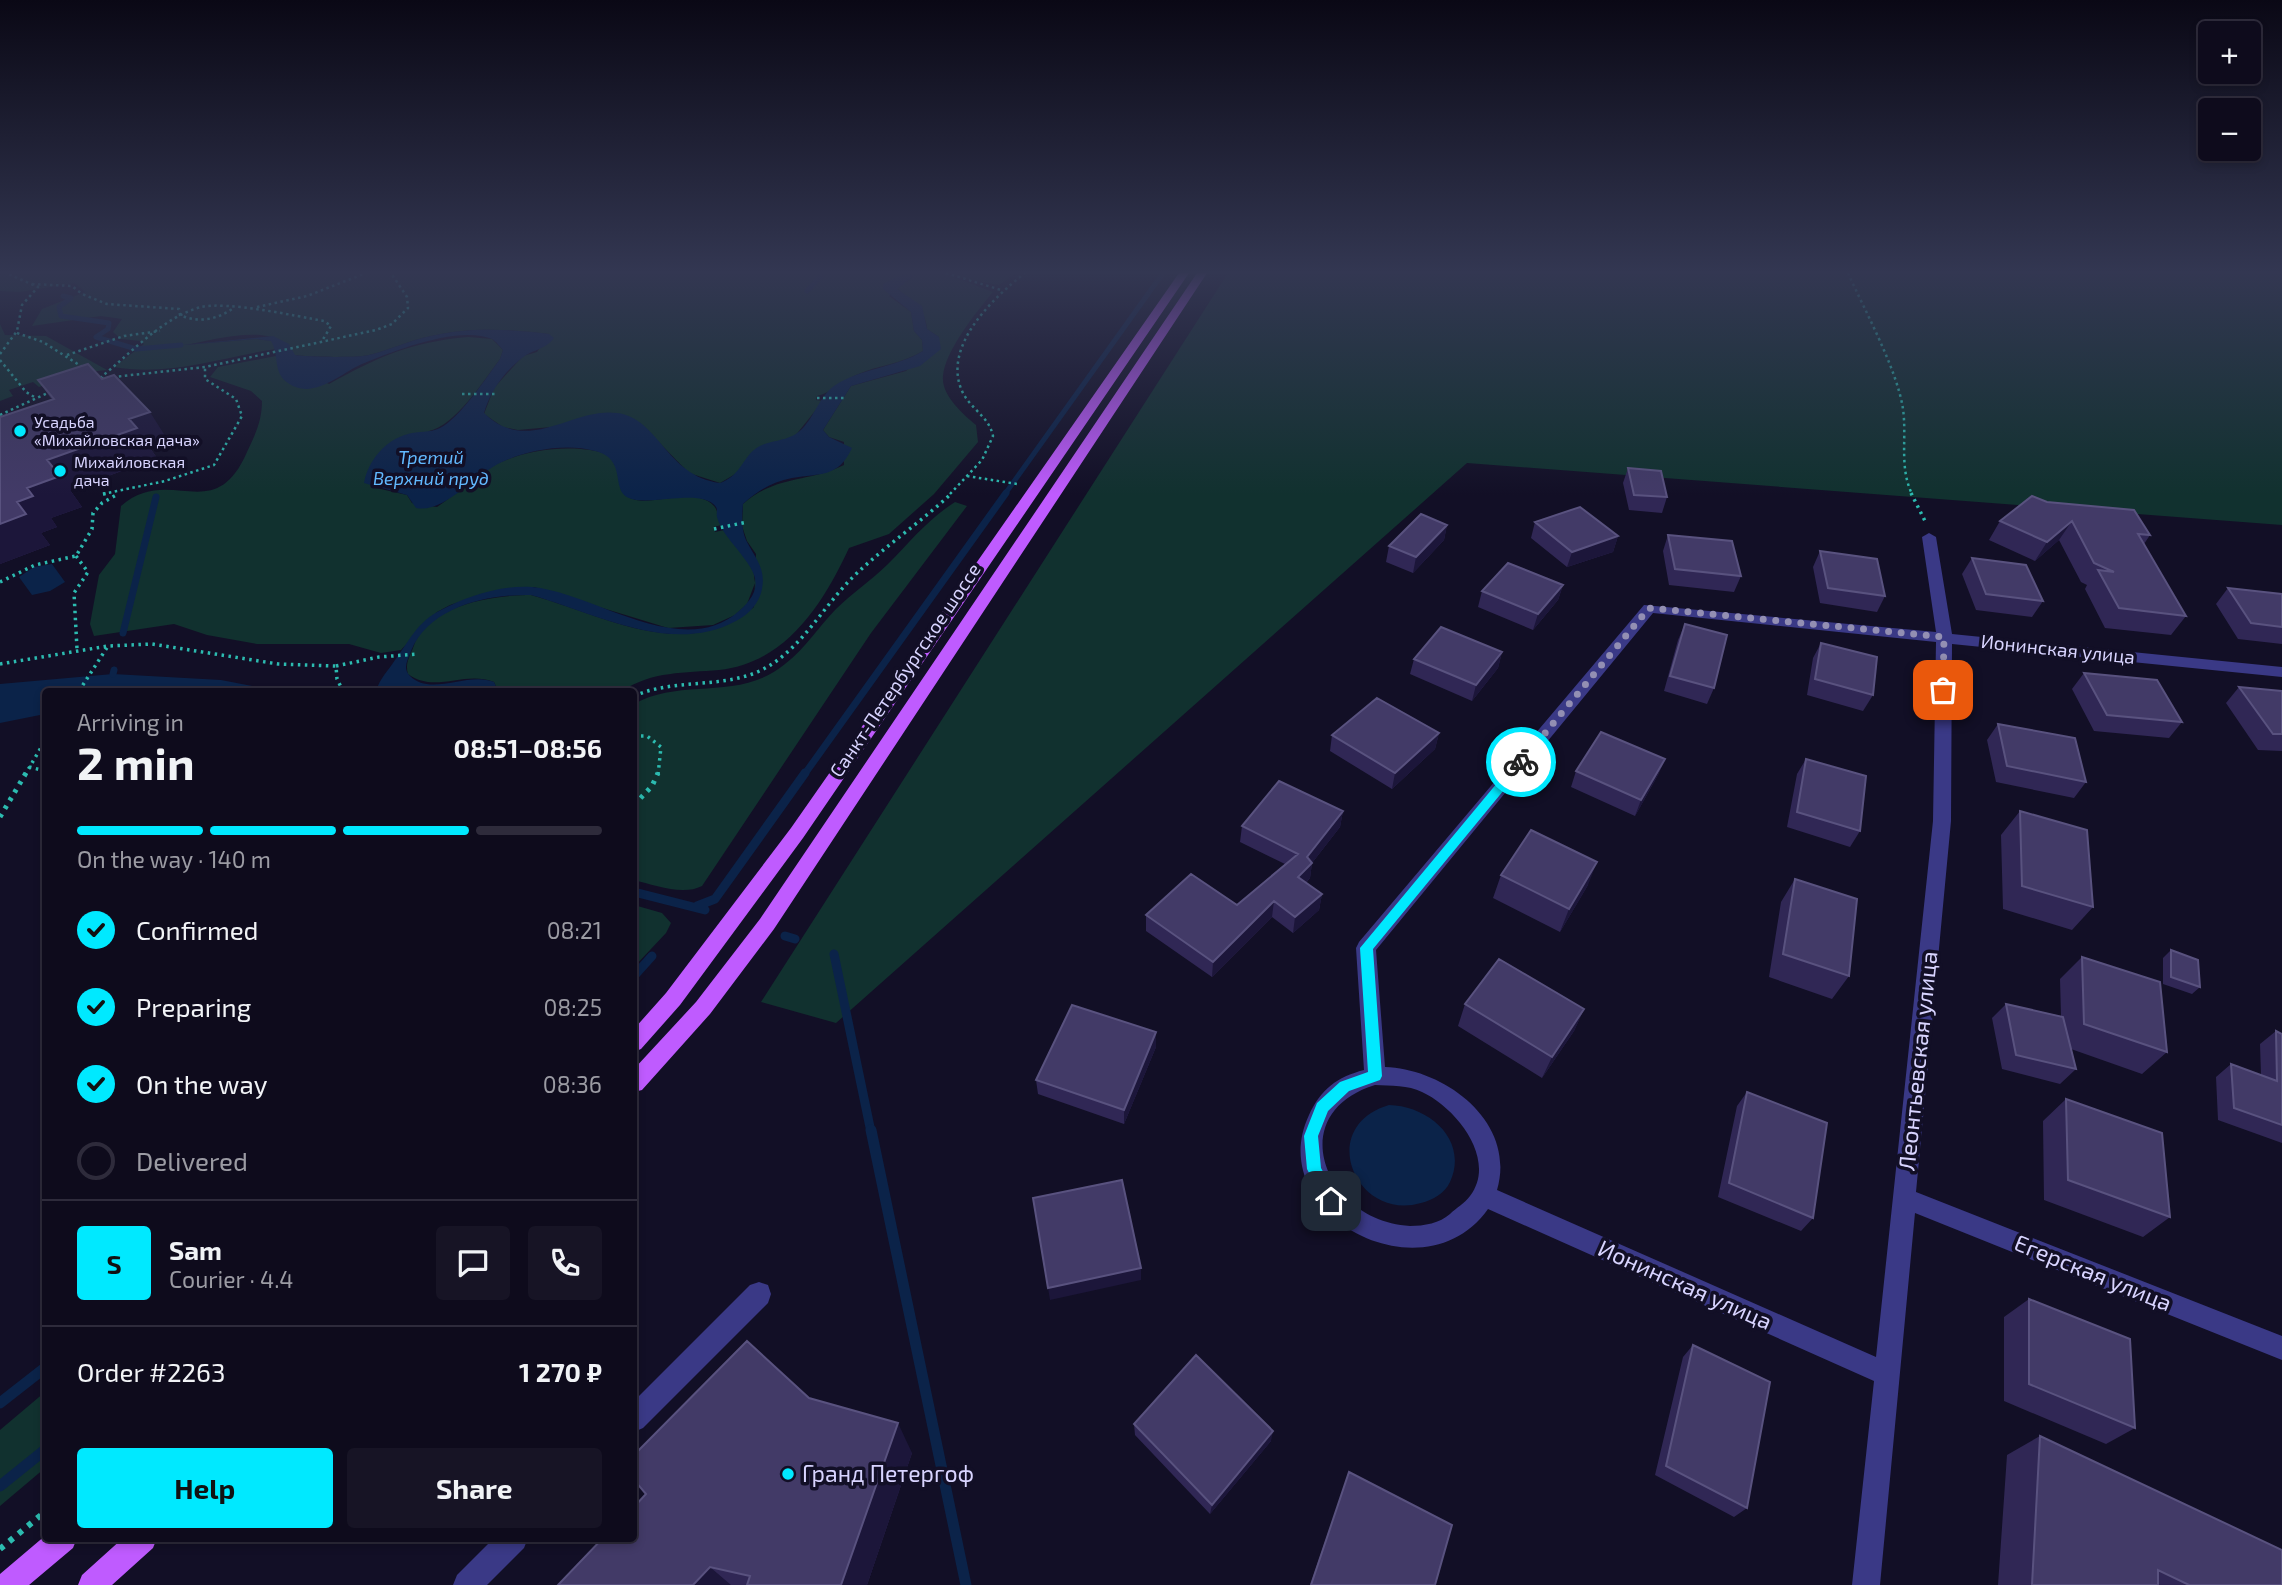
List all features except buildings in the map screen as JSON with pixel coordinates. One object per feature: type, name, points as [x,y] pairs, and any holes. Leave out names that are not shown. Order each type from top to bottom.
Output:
[{"type":"main road","name":"Санкт-Петербургское шоссе","points":[[637,1039],[681,988],[789,844],[1133,347]]},
{"type":"main road","name":"Санкт-Петербургское шоссе","points":[[637,1080],[703,1008],[767,924],[1153,347]]},
{"type":"main road","points":[[8,1585],[58,1542]]},
{"type":"main road","points":[[92,1585],[139,1542]]},
{"type":"lane","name":"Леонтьевская улица","points":[[1866,1585],[1941,821],[1944,637],[1929,537]]},
{"type":"lane","name":"Ионинская улица","points":[[1375,1076],[1366,948],[1649,608],[2282,672]]},
{"type":"lane","points":[[1375,1076],[1402,1076],[1429,1084],[1453,1099],[1472,1120],[1485,1144],[1489,1171],[1484,1196],[1464,1222],[1434,1237],[1397,1239],[1360,1226],[1331,1201],[1314,1169],[1311,1136],[1322,1107],[1345,1086],[1375,1076]]},
{"type":"lane","name":"Ионинская улица","points":[[1484,1196],[1887,1374]]},
{"type":"lane","name":"Егерская улица","points":[[1905,1198],[2282,1348]]},
{"type":"lane","points":[[637,1416],[759,1294]]},
{"type":"lane","points":[[467,1585],[510,1542]]},
{"type":"path","points":[[52,347],[101,378]]},
{"type":"path","points":[[66,355],[90,347]]},
{"type":"path","points":[[101,378],[138,347]]},
{"type":"path","points":[[89,381],[205,367],[300,347]]},
{"type":"path","points":[[637,695],[662,684],[703,684],[734,679],[756,673],[780,660],[853,577],[966,475],[992,441],[990,425],[963,393],[959,380],[959,355],[963,347]]},
{"type":"path","points":[[1880,347],[1903,408],[1906,440],[1902,462],[1914,503]]},
{"type":"path","points":[[0,357],[26,392],[36,398]]},
{"type":"path","points":[[103,494],[123,492],[214,465],[242,416],[236,398],[205,379],[205,367]]},
{"type":"path","points":[[0,415],[57,390]]},
{"type":"path","points":[[462,394],[496,394]]},
{"type":"path","points":[[817,398],[845,398]]},
{"type":"path","points":[[966,475],[1036,488]]},
{"type":"path","points":[[0,582],[35,565],[76,556],[92,529],[93,513],[102,503],[123,492]]},
{"type":"path","points":[[714,529],[747,522]]},
{"type":"path","points":[[76,556],[88,572],[74,593],[77,649]]},
{"type":"path","points":[[0,664],[77,649],[152,644],[278,664],[336,666],[379,657],[418,654]]},
{"type":"path","points":[[81,688],[108,646]]},
{"type":"path","points":[[336,666],[337,679],[342,688]]},
{"type":"path","points":[[637,736],[647,736],[661,747],[662,772],[637,803]]},
{"type":"path","points":[[0,817],[42,746]]},
{"type":"path","points":[[29,767],[42,770]]},
{"type":"path","points":[[0,1549],[42,1514]]},
{"type":"green space","points":[[0,347],[66,347],[107,370],[80,373],[39,387],[33,382],[9,390],[13,396],[0,401]]},
{"type":"green space","points":[[140,347],[276,349],[175,368],[155,370],[114,367]]},
{"type":"green space","points":[[288,347],[395,347],[364,356],[294,355]]},
{"type":"green space","points":[[411,347],[500,347],[503,350],[500,359],[459,412],[449,421],[429,431],[372,487],[407,495],[412,503],[437,507],[478,475],[505,460],[550,449],[601,452],[615,464],[621,488],[629,497],[645,501],[677,497],[698,498],[707,500],[714,506],[721,525],[714,527],[715,532],[724,530],[753,567],[755,583],[747,604],[735,615],[713,625],[668,628],[534,587],[471,598],[450,605],[437,612],[401,650],[381,653],[349,644],[257,644],[207,635],[174,624],[94,636],[90,624],[99,575],[115,554],[121,506],[139,494],[157,490],[206,491],[220,486],[234,474],[250,446],[259,421],[262,401],[251,391],[210,377],[218,367],[276,356],[329,384],[363,366]]},
{"type":"green space","points":[[540,347],[923,347],[923,351],[907,359],[856,375],[817,396],[816,400],[823,401],[795,436],[750,455],[737,473],[720,483],[689,473],[640,423],[578,419],[562,426],[518,430],[503,427],[484,414],[494,388],[523,356],[537,352]]},
{"type":"green space","points":[[929,347],[953,347],[945,366],[943,383],[959,410],[976,425],[978,442],[934,494],[889,534],[849,548],[814,609],[783,643],[764,656],[743,665],[719,670],[657,676],[627,688],[497,688],[494,682],[483,679],[429,682],[408,674],[408,661],[413,648],[420,633],[431,622],[462,605],[498,597],[531,595],[616,623],[673,634],[701,632],[728,624],[754,607],[756,554],[747,541],[742,526],[743,504],[768,488],[844,465],[844,442],[829,437],[823,430],[851,386],[906,371]]},
{"type":"green space","points":[[1181,347],[2282,347],[2282,525],[1467,463],[836,1023],[761,1002]]},
{"type":"green space","points":[[955,502],[967,506],[871,633],[702,886],[677,890],[637,881],[637,703],[671,692],[730,686],[768,676],[792,658],[836,609],[882,570]]},
{"type":"green space","points":[[637,906],[662,913],[671,923],[666,933],[637,964]]},
{"type":"green space","points":[[42,1395],[42,1471],[0,1506],[0,1430]]},
{"type":"water","name":"Третий Верхний пруд","points":[[274,347],[291,347],[295,355],[320,357],[355,357],[396,347],[408,347],[354,368],[326,384],[307,389],[297,388],[283,379],[278,369]]},
{"type":"water","name":"Третий Верхний пруд","points":[[500,347],[543,347],[515,364],[494,390],[484,413],[501,425],[517,430],[534,430],[600,413],[617,413],[631,417],[643,425],[687,470],[720,483],[733,475],[758,447],[792,436],[802,429],[834,386],[855,375],[901,361],[923,351],[923,347],[941,347],[920,366],[851,386],[823,430],[829,437],[852,448],[841,465],[828,472],[778,482],[759,491],[743,504],[744,536],[759,563],[763,582],[756,604],[736,621],[711,631],[660,633],[634,628],[531,595],[496,597],[461,606],[431,624],[411,651],[406,670],[419,682],[428,684],[484,679],[494,682],[497,688],[377,688],[384,675],[426,620],[462,600],[485,592],[532,587],[582,600],[637,620],[665,627],[691,629],[716,625],[739,611],[753,594],[753,572],[720,526],[716,507],[699,498],[629,498],[620,488],[612,461],[595,451],[560,448],[523,454],[502,462],[448,499],[427,508],[416,508],[407,495],[364,483],[369,467],[385,446],[408,434],[440,428],[456,416],[500,359],[503,350]]},
{"type":"water","points":[[52,564],[65,582],[50,591],[32,595],[19,577],[34,567]]},
{"type":"water","points":[[113,674],[221,680],[263,688],[42,688],[42,715],[0,723],[0,684]]},
{"type":"water","points":[[1389,1105],[1404,1107],[1431,1119],[1450,1139],[1454,1152],[1454,1167],[1450,1182],[1442,1193],[1430,1200],[1398,1205],[1378,1199],[1363,1186],[1353,1169],[1349,1151],[1354,1132],[1366,1116]]},
{"type":"waterway","points":[[129,347],[159,347]]},
{"type":"waterway","points":[[1005,494],[1110,347]]},
{"type":"waterway","points":[[804,775],[1006,493]]},
{"type":"waterway","points":[[123,633],[156,497]]},
{"type":"waterway","points":[[113,674],[114,670]]},
{"type":"waterway","points":[[697,906],[715,899],[805,773]]},
{"type":"waterway","points":[[637,893],[705,910]]},
{"type":"waterway","points":[[785,936],[795,939]]},
{"type":"waterway","points":[[834,954],[871,1132]]},
{"type":"waterway","points":[[637,973],[652,956]]},
{"type":"waterway","points":[[871,1130],[966,1585]]},
{"type":"waterway","points":[[0,1403],[42,1370]]},
{"type":"waterway","points":[[0,1486],[42,1452]]},
{"type":"way so far","points":[[1521,762],[1649,608],[1944,637],[1943,690]]},
{"type":"place","name":"Усадьба «Михайловская дача»","points":[[20,431]]},
{"type":"place","name":"Михайловская дача","points":[[60,471]]},
{"type":"place","name":"Гранд Петергоф","points":[[788,1474]]},
{"type":"route","points":[[1331,1201],[1314,1169],[1311,1136],[1322,1107],[1345,1086],[1375,1076],[1366,948],[1521,762]]}]
